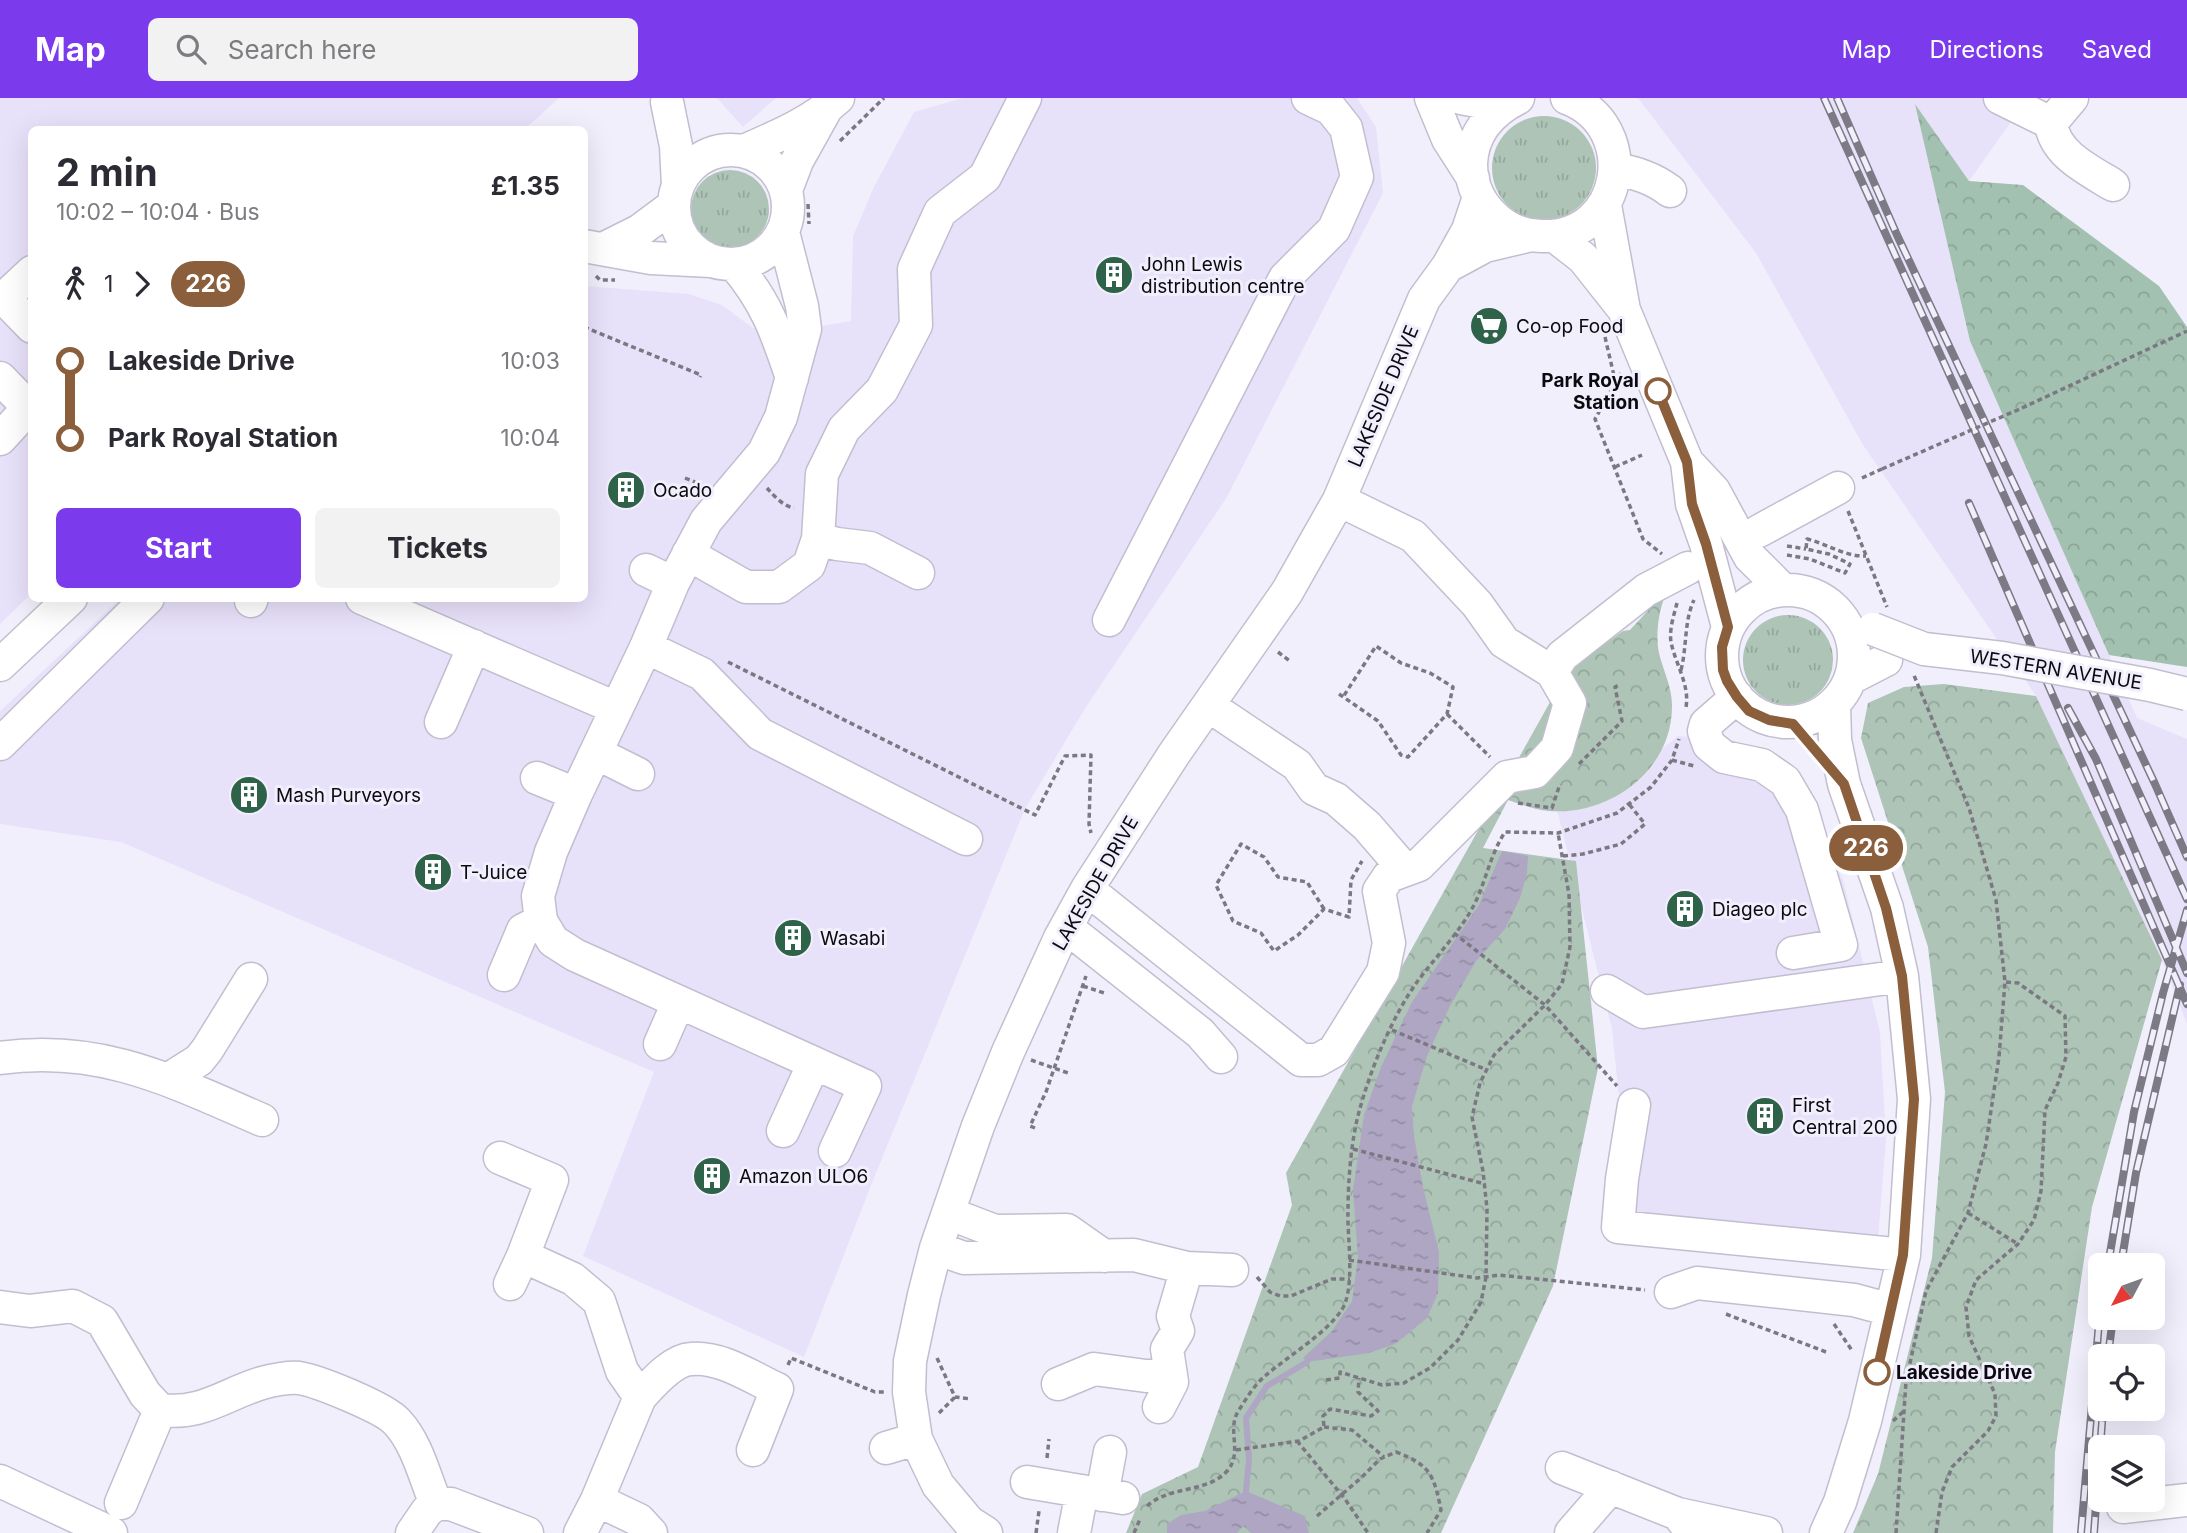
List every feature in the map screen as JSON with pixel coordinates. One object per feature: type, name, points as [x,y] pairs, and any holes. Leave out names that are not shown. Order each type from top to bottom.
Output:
[{"type":"street","points":[[688,554],[746,587],[779,587],[809,565],[819,525],[822,474],[844,429],[882,390],[916,325],[914,269],[940,212],[985,177],[1024,98]]},
{"type":"street","points":[[1109,620],[1285,278],[1334,229],[1357,177],[1346,128],[1331,108],[1308,98]]},
{"type":"street","points":[[1431,98],[1448,139],[1490,213],[1506,227],[1541,236],[1583,258],[1687,462],[1714,491],[1750,558],[1782,589]]},
{"type":"street","points":[[1461,98],[1511,102]]},
{"type":"street","points":[[1569,98],[1590,110],[1606,130],[1614,149],[1616,169],[1612,190],[1605,205],[1613,319]]},
{"type":"street","points":[[2000,98],[2051,123]]},
{"type":"street","points":[[2072,98],[2051,123],[2052,135],[2071,158],[2113,185]]},
{"type":"street","points":[[666,100],[696,132],[736,151],[761,159],[797,191]]},
{"type":"street","points":[[666,100],[676,146],[678,229],[690,248],[722,262],[755,288],[771,319],[792,378]]},
{"type":"street","name":"LAKESIDE DRIVE","points":[[986,1533],[969,1522],[938,1485],[916,1439],[909,1392],[910,1361],[936,1248],[978,1126],[1066,927],[1094,877],[1174,754],[1287,592],[1339,500],[1424,299],[1448,266],[1468,230],[1476,188],[1471,162],[1483,125],[1511,102]]},
{"type":"street","points":[[595,247],[645,227],[676,195],[687,170],[701,159],[714,152],[736,151],[774,138],[832,103]]},
{"type":"street","points":[[832,103],[797,161],[797,191],[788,212],[796,230],[805,329],[781,417],[764,452],[706,521],[688,554],[659,576],[646,647],[576,794],[551,852],[538,896],[541,921],[553,941],[575,955],[865,1086],[835,1151]]},
{"type":"street","points":[[1616,169],[1637,173],[1670,191]]},
{"type":"street","name":"LAKESIDE DRIVE","points":[[1448,266],[1485,246],[1582,227],[1605,205]]},
{"type":"street","points":[[595,247],[651,258],[722,262],[755,260],[796,230]]},
{"type":"street","points":[[28,276],[4,298],[28,323]]},
{"type":"street","points":[[0,378],[28,406]]},
{"type":"street","points":[[0,439],[28,410]]},
{"type":"street","points":[[1687,462],[1692,504],[1706,544],[1728,627]]},
{"type":"street","points":[[1759,531],[1838,488]]},
{"type":"street","points":[[1094,877],[1301,1060],[1318,1060],[1334,1051],[1383,972],[1389,943],[1379,891],[1389,876],[1419,865],[1507,777],[1535,772],[1557,748],[1570,703],[1552,671],[1504,642],[1478,604],[1413,536],[1339,500]]},
{"type":"street","points":[[819,525],[836,544],[870,548],[918,573]]},
{"type":"street","points":[[1552,671],[1562,656],[1646,590],[1687,579]]},
{"type":"street","points":[[1782,589],[1818,597],[1836,611],[1849,630],[1854,644],[1851,678],[1834,704],[1815,717],[1793,724],[1769,720],[1749,711],[1737,697],[1723,670],[1722,647],[1728,627],[1741,608],[1765,593],[1782,589]]},
{"type":"street","points":[[0,665],[67,602]]},
{"type":"street","points":[[0,744],[144,602]]},
{"type":"street","points":[[371,602],[616,708]]},
{"type":"street","name":"WESTERN AVENUE","points":[[1836,611],[1881,621],[1906,657],[2002,658],[2187,694]]},
{"type":"street","points":[[441,722],[474,646]]},
{"type":"street","points":[[646,647],[702,674],[760,734],[966,839]]},
{"type":"street","points":[[1851,678],[1906,657]]},
{"type":"street","points":[[1737,697],[1706,724],[1704,731],[1709,745],[1724,757],[1762,765],[1785,781],[1802,810],[1841,945],[1793,953]]},
{"type":"street","points":[[1826,1533],[1840,1502],[1865,1422],[1903,1255],[1914,1099],[1902,976],[1886,908],[1844,784],[1835,740],[1834,704]]},
{"type":"street","points":[[1209,706],[1297,765],[1314,789],[1336,799],[1367,826],[1405,870]]},
{"type":"street","points":[[1793,724],[1844,784]]},
{"type":"street","points":[[596,753],[638,774]]},
{"type":"street","points":[[537,778],[576,794]]},
{"type":"street","points":[[504,975],[523,930],[541,921]]},
{"type":"street","points":[[1066,927],[1200,1033],[1222,1057]]},
{"type":"street","points":[[1607,991],[1643,1012],[1902,976]]},
{"type":"street","points":[[169,1079],[199,1060],[207,1051],[251,979]]},
{"type":"street","points":[[660,1044],[678,1003]]},
{"type":"street","points":[[0,1058],[24,1055],[94,1058],[169,1079],[262,1120]]},
{"type":"street","points":[[783,1130],[814,1063]]},
{"type":"street","points":[[1634,1105],[1622,1179],[1618,1227],[1903,1255]]},
{"type":"street","points":[[500,1158],[552,1180],[516,1270],[573,1279],[599,1301],[622,1371],[640,1397]]},
{"type":"street","points":[[948,1213],[995,1231],[1013,1244]]},
{"type":"street","points":[[936,1248],[964,1258],[1013,1244],[1104,1256],[1134,1255],[1187,1268],[1232,1270]]},
{"type":"street","points":[[1159,1407],[1172,1382],[1167,1349],[1178,1331],[1173,1316],[1187,1268]]},
{"type":"street","points":[[1671,1292],[1697,1283],[1854,1300],[1891,1310]]},
{"type":"street","points":[[0,1307],[30,1311],[73,1306],[102,1321],[145,1394],[160,1410],[179,1412],[200,1409],[264,1382],[299,1378],[378,1408],[397,1421],[414,1448],[436,1504]]},
{"type":"street","points":[[580,1533],[597,1500],[640,1397],[664,1371],[689,1358],[718,1362],[781,1380],[753,1450]]},
{"type":"street","points":[[1058,1384],[1094,1369],[1146,1376],[1171,1375]]},
{"type":"street","points":[[121,1503],[160,1410]]},
{"type":"street","points":[[886,1448],[916,1439]]},
{"type":"street","points":[[1074,1533],[1102,1495],[1110,1452]]},
{"type":"street","points":[[1562,1468],[1611,1487],[1685,1523],[1766,1533]]},
{"type":"street","points":[[0,1481],[111,1533]]},
{"type":"street","points":[[1027,1482],[1102,1495]]},
{"type":"street","points":[[1571,1533],[1611,1487]]},
{"type":"street","points":[[597,1500],[639,1520],[651,1533]]},
{"type":"street","points":[[2165,1502],[2187,1500]]},
{"type":"street","points":[[412,1533],[427,1511],[436,1504],[451,1504],[527,1533]]},
{"type":"path","points":[[834,148],[884,98]]},
{"type":"path","points":[[796,230],[797,191]]},
{"type":"path","points":[[1613,319],[1610,352],[1616,383]]},
{"type":"path","points":[[588,329],[701,375],[700,377]]},
{"type":"path","points":[[1882,469],[2022,408],[2187,331]]},
{"type":"path","points":[[1615,467],[1642,455]]},
{"type":"path","points":[[750,468],[775,497],[819,525]]},
{"type":"path","points":[[1838,488],[1866,556],[1881,621]]},
{"type":"path","points":[[1782,556],[1810,559],[1845,573],[1850,564],[1829,554],[1806,549],[1807,538],[1852,556],[1866,556]]},
{"type":"path","points":[[1681,670],[1686,651],[1689,611],[1687,579]]},
{"type":"path","points":[[1376,646],[1401,663],[1430,673],[1453,687],[1447,714],[1408,757],[1401,755],[1378,721],[1341,696],[1376,646]]},
{"type":"path","points":[[1896,1533],[1906,1381],[1926,1291],[1968,1213],[1986,1143],[1999,1058],[2005,982],[1996,900],[1969,807],[1906,657]]},
{"type":"path","points":[[723,659],[1035,815],[1065,756],[1091,755],[1089,824],[1094,877]]},
{"type":"path","points":[[1447,714],[1507,777]]},
{"type":"path","points":[[1563,856],[1621,844],[1645,824],[1629,804]]},
{"type":"path","points":[[1134,1533],[1148,1504],[1165,1494],[1207,1485],[1228,1469],[1236,1450],[1232,1427],[1237,1412],[1263,1377],[1308,1342],[1342,1310],[1350,1279],[1348,1202],[1356,1122],[1376,1059],[1394,1030],[1415,985],[1474,906],[1495,847],[1505,832],[1558,833],[1617,813]]},
{"type":"path","points":[[1326,1380],[1340,1378],[1340,1373],[1382,1385],[1404,1383],[1430,1368],[1458,1340],[1481,1302],[1486,1277],[1487,1209],[1472,1117],[1480,1083],[1494,1055],[1562,985],[1570,947],[1569,894],[1558,833]]},
{"type":"path","points":[[1324,909],[1298,935],[1274,951],[1261,933],[1233,921],[1216,885],[1241,844],[1264,857],[1278,877],[1307,882],[1324,909],[1349,917],[1351,880],[1356,868],[1379,840]]},
{"type":"path","points":[[1455,934],[1545,1005],[1634,1105]]},
{"type":"path","points":[[1035,1128],[1030,1126],[1055,1068],[1086,976],[1085,967]]},
{"type":"path","points":[[1936,1533],[1942,1492],[1952,1467],[1988,1431],[1996,1416],[1995,1394],[1969,1336],[1966,1307],[1976,1280],[2018,1244],[2034,1220],[2040,1191],[2045,1110],[2058,1083],[2066,1057],[2065,1016],[2018,983],[2005,982]]},
{"type":"path","points":[[1394,1030],[1487,1070]]},
{"type":"path","points":[[1055,1068],[1068,1073]]},
{"type":"path","points":[[1355,1150],[1485,1184]]},
{"type":"path","points":[[1968,1213],[2018,1244]]},
{"type":"path","points":[[1351,1260],[1477,1278],[1499,1275],[1531,1277],[1671,1292]]},
{"type":"path","points":[[1232,1270],[1251,1273],[1270,1292],[1280,1296],[1291,1296],[1332,1279],[1350,1279]]},
{"type":"path","points":[[1715,1310],[1826,1352]]},
{"type":"path","points":[[915,1338],[939,1360],[955,1397]]},
{"type":"path","points":[[781,1380],[790,1358],[875,1392],[909,1392]]},
{"type":"path","points":[[1324,1427],[1323,1416],[1330,1409],[1371,1416],[1378,1411],[1358,1392],[1359,1378]]},
{"type":"path","points":[[955,1397],[971,1399]]},
{"type":"path","points":[[947,1406],[955,1397]]},
{"type":"path","points":[[1236,1450],[1297,1441],[1324,1427],[1352,1430],[1384,1457]]},
{"type":"path","points":[[1297,1441],[1342,1495],[1368,1533]]},
{"type":"path","points":[[1317,1516],[1384,1457],[1396,1452],[1416,1460],[1435,1479],[1441,1510],[1427,1533]]},
{"type":"shaded area","points":[[0,98],[559,98],[528,126],[28,126],[28,597],[0,624]]},
{"type":"shaded area","points":[[717,98],[776,98],[743,127]]},
{"type":"shaded area","points":[[963,98],[1357,98],[1376,127],[1383,193],[1227,497],[1084,710],[1025,809],[804,1357],[583,1256],[654,1072],[121,842],[0,824],[0,711],[117,602],[588,602],[588,286],[689,294],[722,305],[753,328],[805,329],[851,321],[853,236],[874,187],[914,112]]},
{"type":"shaded area","points":[[1638,98],[2028,98],[1969,181],[1916,106],[1970,341],[2137,718],[2187,739],[2187,1024],[2162,960],[2036,696],[1863,445],[1756,253]]},
{"type":"shaded area","points":[[1678,736],[1720,739],[1794,780],[1843,880],[1880,1032],[1886,1139],[1878,1239],[1631,1218],[1612,1029],[1557,810],[1604,796]]},
{"type":"green space","points":[[1915,104],[1969,181],[2023,185],[2159,286],[2187,327],[2187,667],[2109,655],[1970,341]]},
{"type":"green space","points":[[1544,116],[1564,120],[1587,139],[1592,148],[1596,168],[1592,188],[1573,211],[1564,216],[1544,220],[1524,216],[1501,197],[1496,188],[1492,168],[1496,148],[1515,125],[1524,120]]},
{"type":"green space","points":[[730,170],[745,173],[758,181],[766,194],[769,209],[766,224],[758,237],[745,245],[730,248],[715,245],[702,237],[694,224],[691,209],[694,194],[702,181],[715,173]]},
{"type":"green space","points":[[1668,589],[1660,612],[1657,637],[1672,698],[1670,728],[1662,750],[1650,768],[1634,784],[1615,797],[1572,811],[1549,811],[1508,800],[1483,848],[1576,861],[1598,1068],[1553,1286],[1441,1533],[1126,1533],[1142,1494],[1198,1467],[1292,1205],[1286,1173],[1568,670],[1623,631],[1630,630]]},
{"type":"green space","points":[[1788,615],[1805,619],[1820,628],[1829,643],[1833,660],[1829,677],[1820,692],[1805,701],[1788,705],[1771,701],[1756,692],[1747,677],[1743,660],[1747,643],[1756,628],[1771,619]]},
{"type":"green space","points":[[1944,684],[2036,696],[2162,960],[2092,1207],[2055,1452],[2053,1533],[1853,1533],[1878,1474],[1932,1258],[1945,1092],[1928,947],[1861,738],[1868,703],[1904,687]]},
{"type":"water","points":[[1502,851],[1528,856],[1527,873],[1520,898],[1505,929],[1476,961],[1450,1006],[1427,1056],[1412,1106],[1423,1187],[1439,1252],[1438,1293],[1427,1318],[1395,1344],[1369,1353],[1307,1362],[1303,1358],[1332,1331],[1352,1301],[1358,1258],[1353,1190],[1364,1115],[1381,1067],[1412,1002],[1479,905]]},
{"type":"water","points":[[1246,1491],[1305,1516],[1309,1533],[1251,1533],[1243,1526],[1237,1533],[1167,1533],[1167,1524],[1181,1515],[1205,1511]]},
{"type":"waterway","points":[[1246,1491],[1249,1459],[1246,1418],[1267,1386],[1307,1362]]},
{"type":"railway","points":[[1824,98],[2187,899]]},
{"type":"railway","points":[[1837,98],[1897,235],[2187,857]]},
{"type":"railway","points":[[1969,503],[2187,1004]]},
{"type":"railway","points":[[2068,708],[2096,759],[2187,973]]},
{"type":"railway","points":[[2110,1253],[2134,1112],[2163,993],[2187,910]]},
{"type":"railway","points":[[2123,1253],[2136,1173],[2180,985]]},
{"type":"railway","points":[[2081,1533],[2098,1330]]},
{"type":"railway","points":[[2110,1344],[2111,1330]]},
{"type":"railway","points":[[2094,1533],[2102,1421]]},
{"type":"bus line","name":"226","points":[[1658,391],[1687,462],[1692,504],[1706,544],[1728,627],[1722,647],[1723,670],[1727,681],[1749,711],[1769,720],[1793,724],[1844,784],[1886,908],[1902,976],[1914,1099],[1903,1255],[1877,1372]]},
{"type":"place","name":"John Lewis distribution centre","points":[[1114,275]]},
{"type":"place","name":"Co-op Food","points":[[1489,326]]},
{"type":"place","name":"Park Royal Station","points":[[1658,391]]},
{"type":"place","name":"Ocado","points":[[626,490]]},
{"type":"place","name":"Mash Purveyors","points":[[249,795]]},
{"type":"place","name":"T-Juice","points":[[433,872]]},
{"type":"place","name":"Diageo plc","points":[[1685,909]]},
{"type":"place","name":"Wasabi","points":[[793,938]]},
{"type":"place","name":"First Central 200","points":[[1765,1116]]},
{"type":"place","name":"Amazon ULO6","points":[[712,1176]]},
{"type":"place","name":"Lakeside Drive","points":[[1877,1372]]}]
